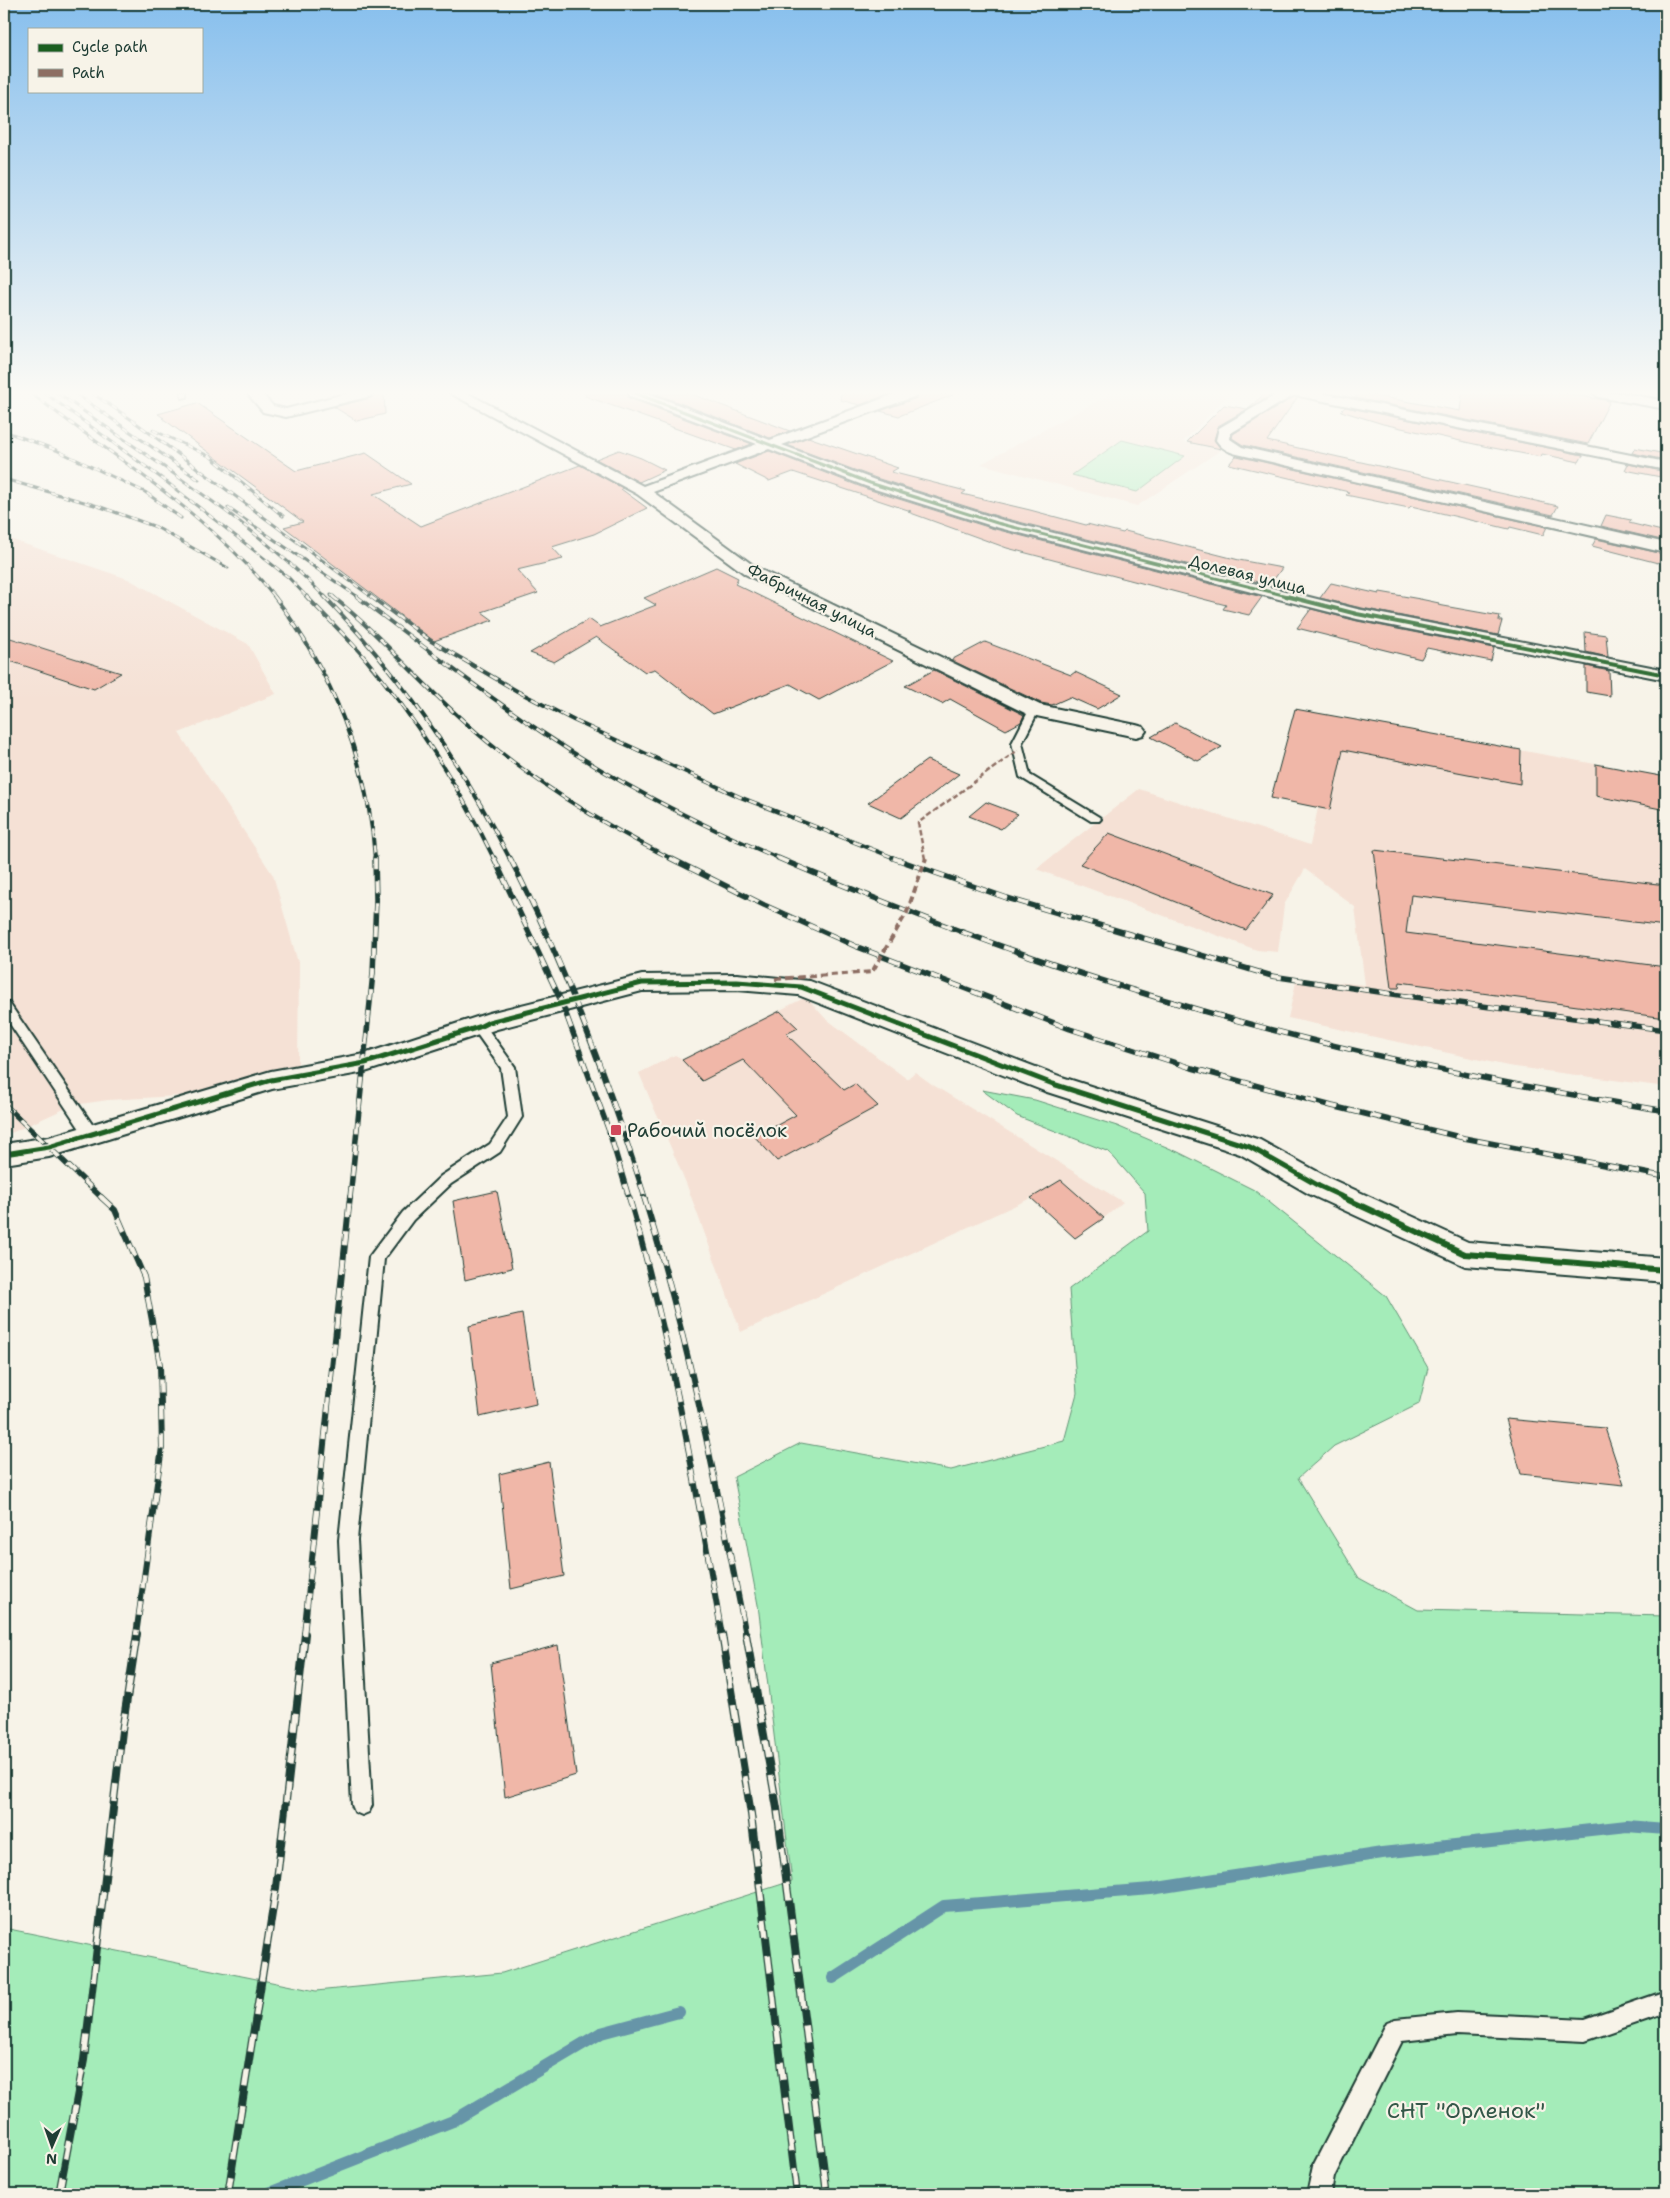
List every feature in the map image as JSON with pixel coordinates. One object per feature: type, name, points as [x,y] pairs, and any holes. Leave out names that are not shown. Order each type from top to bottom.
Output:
[{"type":"street","name":"Фабричная улица","points":[[647,496],[751,571],[1034,710],[1136,731]]},
{"type":"street","name":"Долевая улица","points":[[910,496],[997,523],[1357,614],[1666,674]]},
{"type":"street","points":[[1436,496],[1666,548]]},
{"type":"street","points":[[7,1152],[49,1148],[271,1080],[365,1064],[479,1027],[489,1022],[642,983],[737,982],[801,987],[1053,1084],[1250,1147],[1319,1186],[1465,1254],[1666,1270]]},
{"type":"lane","points":[[1034,710],[1016,744],[1026,777],[1095,819]]},
{"type":"lane","points":[[4,1006],[90,1134]]},
{"type":"lane","points":[[362,1805],[348,1540],[377,1257],[408,1216],[446,1180],[495,1148],[515,1117],[508,1067],[479,1027]]},
{"type":"lane","points":[[1319,2194],[1322,2175],[1395,2030],[1457,2024],[1585,2030],[1666,2002]]},
{"type":"shaded area","points":[[1098,496],[1153,496],[1137,506]]},
{"type":"shaded area","points":[[4,537],[128,579],[248,644],[276,694],[179,733],[273,875],[299,966],[298,1065],[194,1095],[108,1100],[73,1105],[11,1133],[4,1127]]},
{"type":"shaded area","points":[[1295,709],[1666,777],[1666,1087],[1508,1066],[1288,1018],[1297,978],[1365,985],[1355,907],[1305,869],[1284,905],[1278,952],[1257,950],[1036,869],[1139,789],[1310,845],[1318,808],[1271,798]]},
{"type":"shaded area","points":[[806,997],[825,1018],[907,1079],[915,1072],[1123,1202],[1075,1238],[1031,1198],[741,1332],[686,1183],[639,1073],[675,1055],[683,1059]]},
{"type":"green space","name":"СНТ \"Орленок\"","points":[[982,1090],[1035,1100],[1117,1126],[1178,1152],[1254,1190],[1386,1296],[1428,1368],[1419,1404],[1334,1446],[1298,1478],[1359,1578],[1418,1610],[1666,1616],[1666,2194],[4,2194],[4,1928],[316,1991],[502,1973],[792,1881],[758,1605],[734,1477],[801,1443],[951,1470],[1064,1441],[1077,1393],[1069,1289],[1148,1231],[1145,1193],[1109,1152],[1017,1116]]},
{"type":"building","points":[[267,496],[375,496],[421,526],[500,496],[630,496],[647,508],[594,534],[552,547],[563,559],[517,570],[538,593],[482,612],[493,620],[434,641],[284,527],[303,522]]},
{"type":"building","points":[[864,496],[888,496],[991,528],[1262,597],[1249,615],[1223,609],[1226,605],[1007,548],[908,512],[911,511]]},
{"type":"building","points":[[932,496],[969,496],[1086,525],[1123,533],[1125,531],[1239,560],[1282,568],[1270,585],[1003,518]]},
{"type":"building","points":[[1349,496],[1409,496],[1547,527],[1543,535],[1411,506],[1409,508]]},
{"type":"building","points":[[1467,496],[1511,496],[1558,506],[1553,515]]},
{"type":"building","points":[[1606,515],[1631,520],[1629,523],[1666,532],[1666,541],[1601,526]]},
{"type":"building","points":[[1596,539],[1664,554],[1658,563],[1592,546]]},
{"type":"building","points":[[716,567],[738,578],[735,584],[893,661],[819,700],[790,684],[713,714],[655,669],[645,672],[596,637],[554,662],[530,653],[589,619],[600,627],[656,605],[644,598]]},
{"type":"building","points":[[1331,583],[1379,594],[1380,592],[1420,599],[1439,603],[1438,605],[1500,616],[1499,621],[1502,621],[1498,635],[1320,598]]},
{"type":"building","points":[[1311,609],[1357,621],[1494,648],[1491,661],[1427,648],[1421,659],[1297,628]]},
{"type":"building","points":[[1585,632],[1606,635],[1608,657],[1586,652]]},
{"type":"building","points":[[4,636],[121,673],[94,689],[4,659]]},
{"type":"building","points":[[985,642],[1071,675],[1075,672],[1122,694],[1097,709],[1070,697],[1052,705],[1041,703],[951,660]]},
{"type":"building","points":[[1586,666],[1609,671],[1610,696],[1586,692]]},
{"type":"building","points":[[934,670],[1024,715],[1021,722],[1006,730],[950,699],[942,704],[905,686]]},
{"type":"building","points":[[1295,709],[1521,750],[1520,784],[1343,750],[1330,810],[1271,798]]},
{"type":"building","points":[[1175,723],[1222,747],[1198,761],[1151,737]]},
{"type":"building","points":[[927,760],[959,774],[901,818],[868,803]]},
{"type":"building","points":[[1596,764],[1666,777],[1666,810],[1596,796]]},
{"type":"building","points":[[986,802],[1018,814],[1001,829],[969,816]]},
{"type":"building","points":[[1109,833],[1273,895],[1246,930],[1080,864]]},
{"type":"building","points":[[1374,850],[1666,885],[1666,926],[1411,895],[1406,933],[1666,967],[1666,1018],[1400,982],[1399,988],[1391,988]]},
{"type":"building","points":[[780,1011],[798,1028],[786,1034],[844,1090],[855,1084],[878,1106],[777,1161],[755,1137],[796,1115],[743,1060],[702,1081],[682,1060]]},
{"type":"building","points":[[1061,1180],[1104,1218],[1075,1238],[1031,1198]]},
{"type":"building","points":[[497,1191],[512,1268],[465,1280],[453,1201]]},
{"type":"building","points":[[522,1314],[536,1404],[480,1417],[469,1326]]},
{"type":"building","points":[[1506,1419],[1605,1428],[1624,1485],[1521,1474]]},
{"type":"building","points":[[549,1462],[564,1576],[511,1589],[499,1474]]},
{"type":"building","points":[[558,1645],[576,1775],[505,1797],[491,1663]]},
{"type":"waterway","points":[[833,1978],[944,1906],[1151,1889],[1382,1853],[1627,1826],[1666,1829]]},
{"type":"waterway","points":[[269,2193],[453,2121],[601,2033],[679,2012]]},
{"type":"railway","points":[[62,496],[98,506],[156,527],[228,568]]},
{"type":"railway","points":[[150,496],[181,518]]},
{"type":"railway","points":[[169,496],[221,539],[275,597]]},
{"type":"railway","points":[[184,496],[288,577],[307,597]]},
{"type":"railway","points":[[205,496],[295,568],[324,596]]},
{"type":"railway","points":[[234,496],[372,597]]},
{"type":"railway","points":[[258,496],[283,516]]},
{"type":"railway","points":[[228,508],[358,597]]},
{"type":"railway","points":[[274,596],[295,625],[313,656],[330,687],[344,720],[356,754],[365,789],[375,859]]},
{"type":"railway","points":[[306,596],[357,649],[401,704],[452,780],[494,859]]},
{"type":"railway","points":[[324,596],[378,656],[427,720],[471,788],[510,859]]},
{"type":"railway","points":[[332,596],[489,743],[539,781],[592,815],[646,846],[764,905],[855,946],[1070,1029],[1192,1068],[1332,1106],[1464,1138],[1666,1177]]},
{"type":"railway","points":[[356,596],[493,699],[597,768],[688,817],[781,859]]},
{"type":"railway","points":[[370,596],[431,641],[517,691],[573,720],[740,797],[897,859]]},
{"type":"railway","points":[[350,1198],[373,973],[376,900],[375,858]]},
{"type":"railway","points":[[494,858],[562,1003],[609,1131],[629,1198]]},
{"type":"railway","points":[[510,858],[550,941],[585,1025],[645,1198]]},
{"type":"railway","points":[[778,858],[920,916],[1016,951],[1113,984],[1224,1017],[1286,1034],[1412,1063],[1539,1089],[1666,1111]]},
{"type":"railway","points":[[893,858],[1007,898],[1272,976],[1406,996],[1666,1030]]},
{"type":"railway","points":[[4,1104],[102,1198]]},
{"type":"railway","points":[[101,1197],[115,1210],[144,1277],[160,1365],[162,1447],[136,1635]]},
{"type":"railway","points":[[304,1635],[350,1197]]},
{"type":"railway","points":[[629,1197],[658,1305],[682,1415],[722,1635]]},
{"type":"railway","points":[[644,1197],[675,1305],[701,1415],[746,1635]]},
{"type":"railway","points":[[59,2194],[84,2060],[122,1731],[137,1634]]},
{"type":"railway","points":[[228,2194],[276,1888],[305,1634]]},
{"type":"railway","points":[[722,1634],[751,1814],[797,2194]]},
{"type":"railway","points":[[746,1634],[777,1808],[827,2194]]},
{"type":"marked path","points":[[775,979],[872,972],[907,912],[923,870],[926,856],[918,823],[1018,750]]},
{"type":"cycle path","points":[[910,496],[997,523],[1357,614],[1666,675]]},
{"type":"cycle path","points":[[4,1152],[11,1153],[49,1147],[271,1080],[365,1063],[479,1027],[489,1022],[642,983],[737,982],[801,987],[1053,1084],[1250,1147],[1319,1186],[1465,1254],[1666,1270]]},
{"type":"place","name":"Рабочий посёлок","points":[[616,1130]]}]
